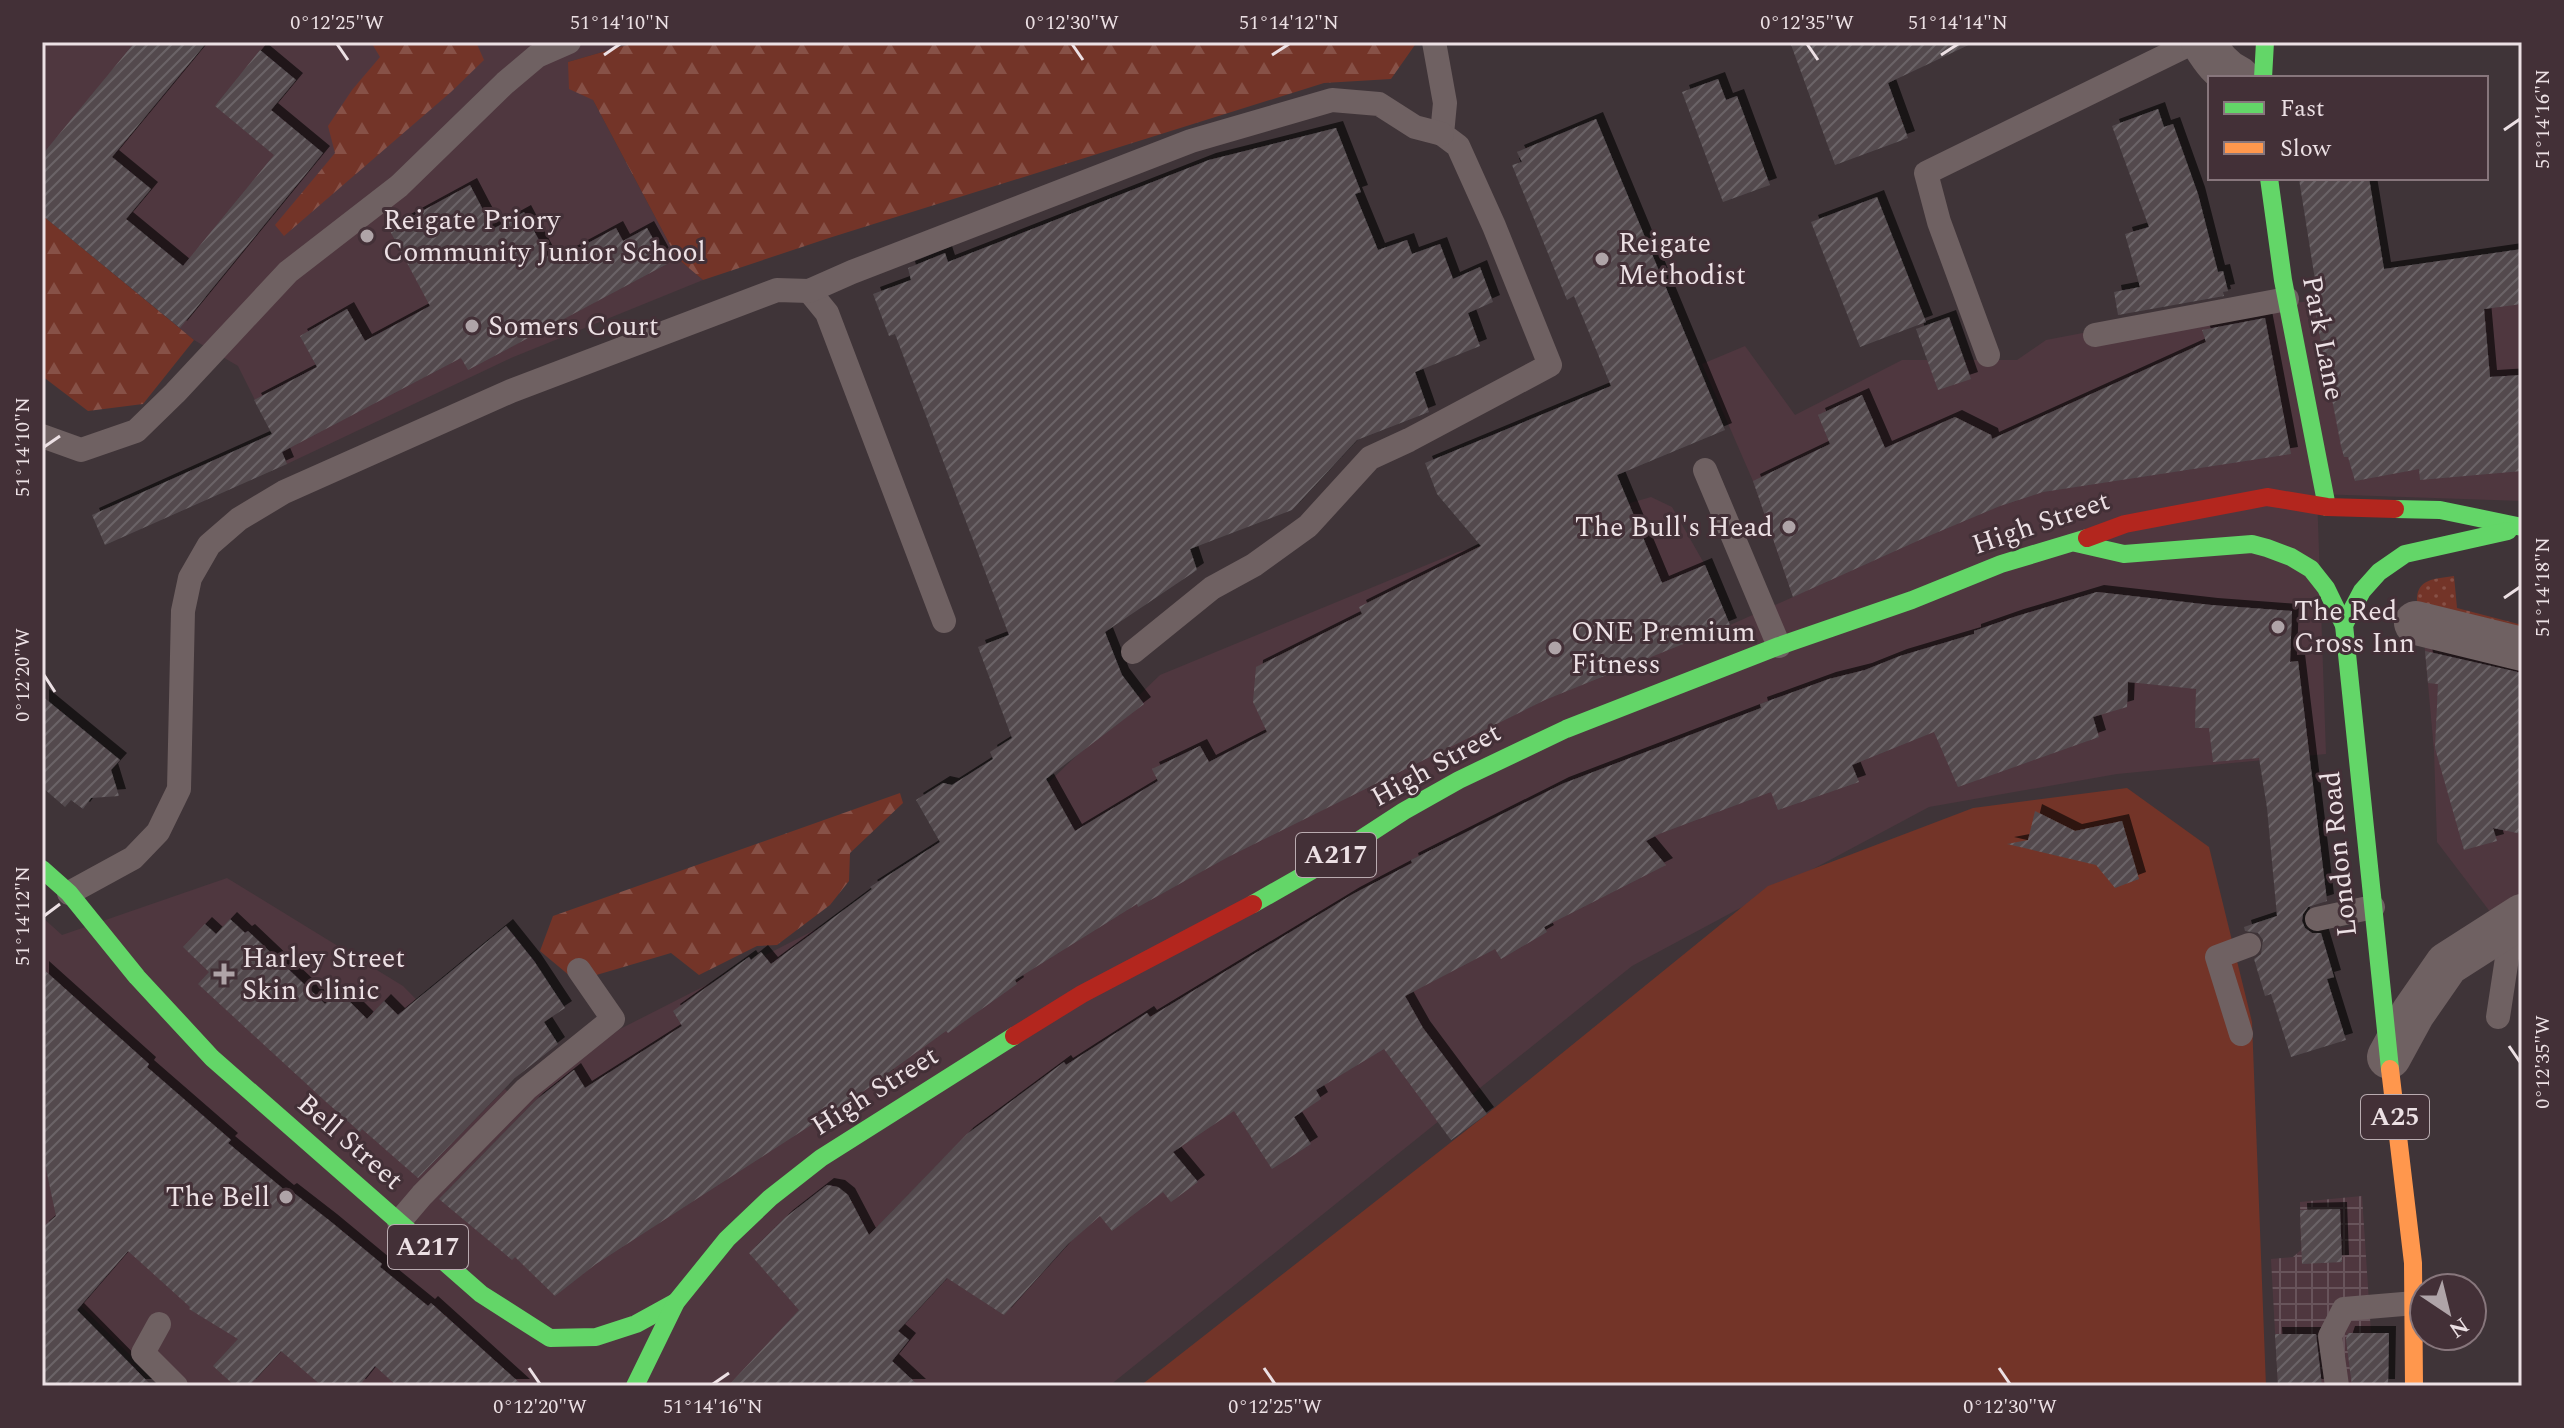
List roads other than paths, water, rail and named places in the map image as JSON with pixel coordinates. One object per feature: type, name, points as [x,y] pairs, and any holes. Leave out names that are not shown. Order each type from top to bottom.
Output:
[{"type":"main road","points":[[2263,76],[2265,42]]},
{"type":"main road","name":"Park Lane","points":[[2269,180],[2287,299],[2327,507]]},
{"type":"main road","points":[[2267,497],[2300,474],[2316,452]]},
{"type":"main road","name":"High Street","points":[[635,1386],[676,1302],[727,1239],[770,1198],[821,1158],[1082,994],[1243,910],[1459,780],[1566,729],[2001,564],[2074,543],[2125,524],[2267,497],[2327,507],[2440,510],[2522,528]]},
{"type":"main road","points":[[2344,625],[2362,591],[2379,572],[2405,554],[2522,528]]},
{"type":"main road","name":"London Road","points":[[2074,543],[2124,554],[2252,544],[2270,549],[2312,570],[2344,625],[2413,1272]]},
{"type":"main road","name":"Bell Street","points":[[42,869],[60,900],[212,1058],[481,1294],[550,1338],[596,1337],[636,1324],[676,1302]]},
{"type":"main road","name":"London Road","points":[[2414,1352],[2414,1386]]},
{"type":"street","points":[[2203,42],[2214,61],[2233,76]]},
{"type":"street","points":[[2416,623],[2522,649]]},
{"type":"street","points":[[2389,1057],[2413,1013],[2447,964],[2518,925]]},
{"type":"lane","points":[[42,436],[81,450],[136,431],[288,272],[399,186],[537,56],[569,42]]},
{"type":"lane","points":[[1434,42],[1445,103],[1442,134]]},
{"type":"lane","points":[[1988,355],[1939,222],[1926,173],[2194,42]]},
{"type":"lane","points":[[60,900],[133,858],[158,832],[179,789],[183,611],[190,578],[209,545],[239,519],[284,492],[511,391],[777,290],[809,291],[1191,141],[1332,100],[1379,104],[1415,127],[1442,134],[1458,146],[1550,365],[1370,458],[1308,526],[1254,565],[1212,588],[1133,652]]},
{"type":"lane","points":[[809,291],[827,313],[944,621]]},
{"type":"lane","points":[[2095,335],[2287,299]]},
{"type":"lane","points":[[1705,470],[1779,646]]},
{"type":"lane","points":[[2317,919],[2373,907]]},
{"type":"lane","points":[[2498,1017],[2507,958],[2518,925]]},
{"type":"lane","points":[[2241,1034],[2217,957],[2249,945]]},
{"type":"lane","points":[[399,1222],[526,1089],[613,1019],[579,970]]},
{"type":"lane","points":[[2337,1386],[2330,1336],[2344,1309],[2408,1304]]},
{"type":"lane","points":[[159,1324],[143,1353],[176,1386]]},
{"type":"place","name":"Reigate Priory Community Junior School","points":[[367,236]]},
{"type":"place","name":"Reigate Methodist","points":[[1602,259]]},
{"type":"place","name":"Somers Court","points":[[472,326]]},
{"type":"place","name":"The Bull's Head","points":[[1789,527]]},
{"type":"place","name":"The Red Cross Inn","points":[[2278,627]]},
{"type":"place","name":"ONE Premium Fitness","points":[[1555,648]]},
{"type":"place","name":"Harley Street Skin Clinic","points":[[224,974]]},
{"type":"place","name":"The Bell","points":[[286,1197]]}]
